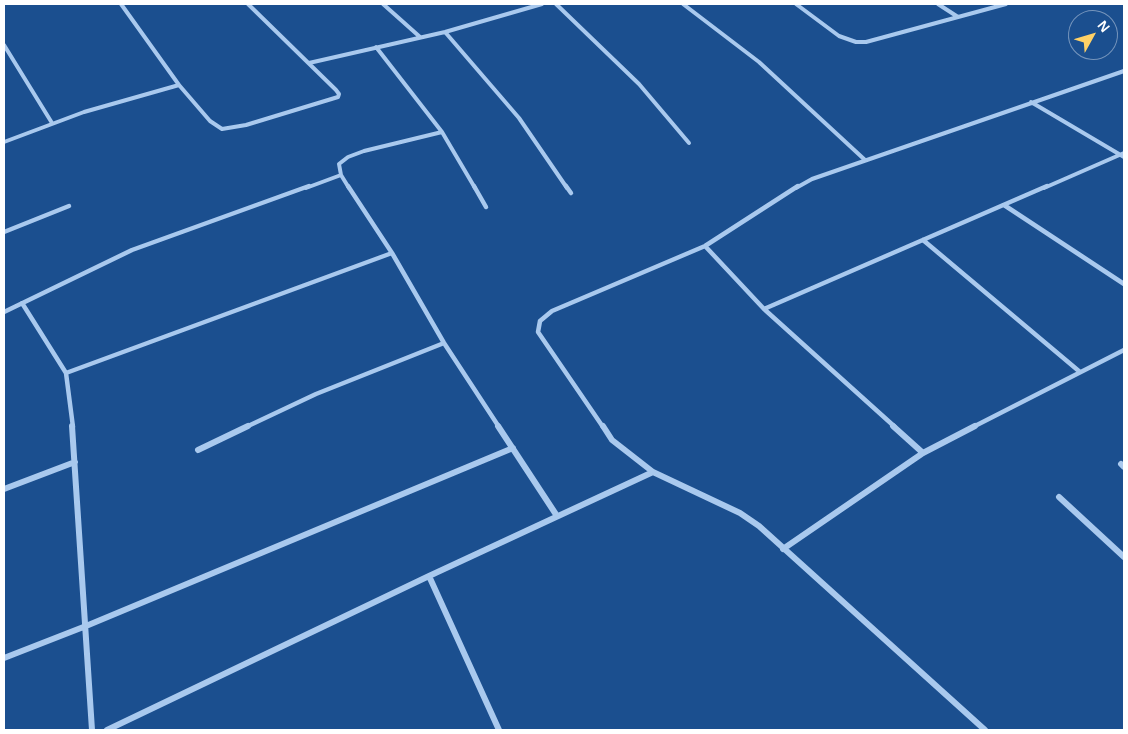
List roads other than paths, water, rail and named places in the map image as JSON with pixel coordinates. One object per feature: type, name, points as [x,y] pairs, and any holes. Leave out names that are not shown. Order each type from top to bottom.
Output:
[{"type":"street","points":[[121,4],[179,85],[210,121],[222,129],[232,129],[338,97],[339,94],[336,90],[248,4]]},
{"type":"street","points":[[383,4],[420,37]]},
{"type":"street","points":[[309,63],[445,32],[542,4]]},
{"type":"street","points":[[556,4],[640,84],[689,143]]},
{"type":"street","points":[[683,4],[759,62],[865,160]]},
{"type":"street","points":[[796,4],[839,36],[856,42],[866,42],[1006,4]]},
{"type":"street","points":[[938,4],[958,17]]},
{"type":"street","points":[[445,32],[519,118],[571,193]]},
{"type":"street","points":[[4,44],[52,124]]},
{"type":"street","points":[[376,47],[442,132],[486,206]]},
{"type":"street","points":[[985,730],[783,548],[740,513],[653,472],[612,440],[538,332],[540,321],[552,311],[705,246],[743,223],[781,196],[812,179],[1124,71]]},
{"type":"street","points":[[4,142],[108,104],[179,85]]},
{"type":"street","points":[[1031,102],[1123,155]]},
{"type":"street","points":[[442,132],[364,151],[348,157],[339,164],[341,175],[392,253],[444,343],[557,516]]},
{"type":"street","points":[[764,309],[1123,155]]},
{"type":"street","points":[[4,312],[132,250],[341,175]]},
{"type":"street","points":[[1004,205],[1124,284]]},
{"type":"street","points":[[4,232],[69,206]]},
{"type":"street","points":[[923,240],[1080,372]]},
{"type":"street","points":[[705,246],[764,309],[922,453]]},
{"type":"street","points":[[66,373],[392,253]]},
{"type":"street","points":[[22,303],[66,373],[75,462],[92,730]]},
{"type":"street","points":[[198,450],[316,394],[444,343]]},
{"type":"street","points":[[783,548],[922,453],[1124,350]]},
{"type":"street","points":[[4,658],[86,626],[513,448]]},
{"type":"street","points":[[4,489],[75,462]]},
{"type":"street","points":[[107,730],[429,576],[653,472]]},
{"type":"street","points":[[1059,497],[1124,557]]},
{"type":"street","points":[[429,576],[499,730]]}]
